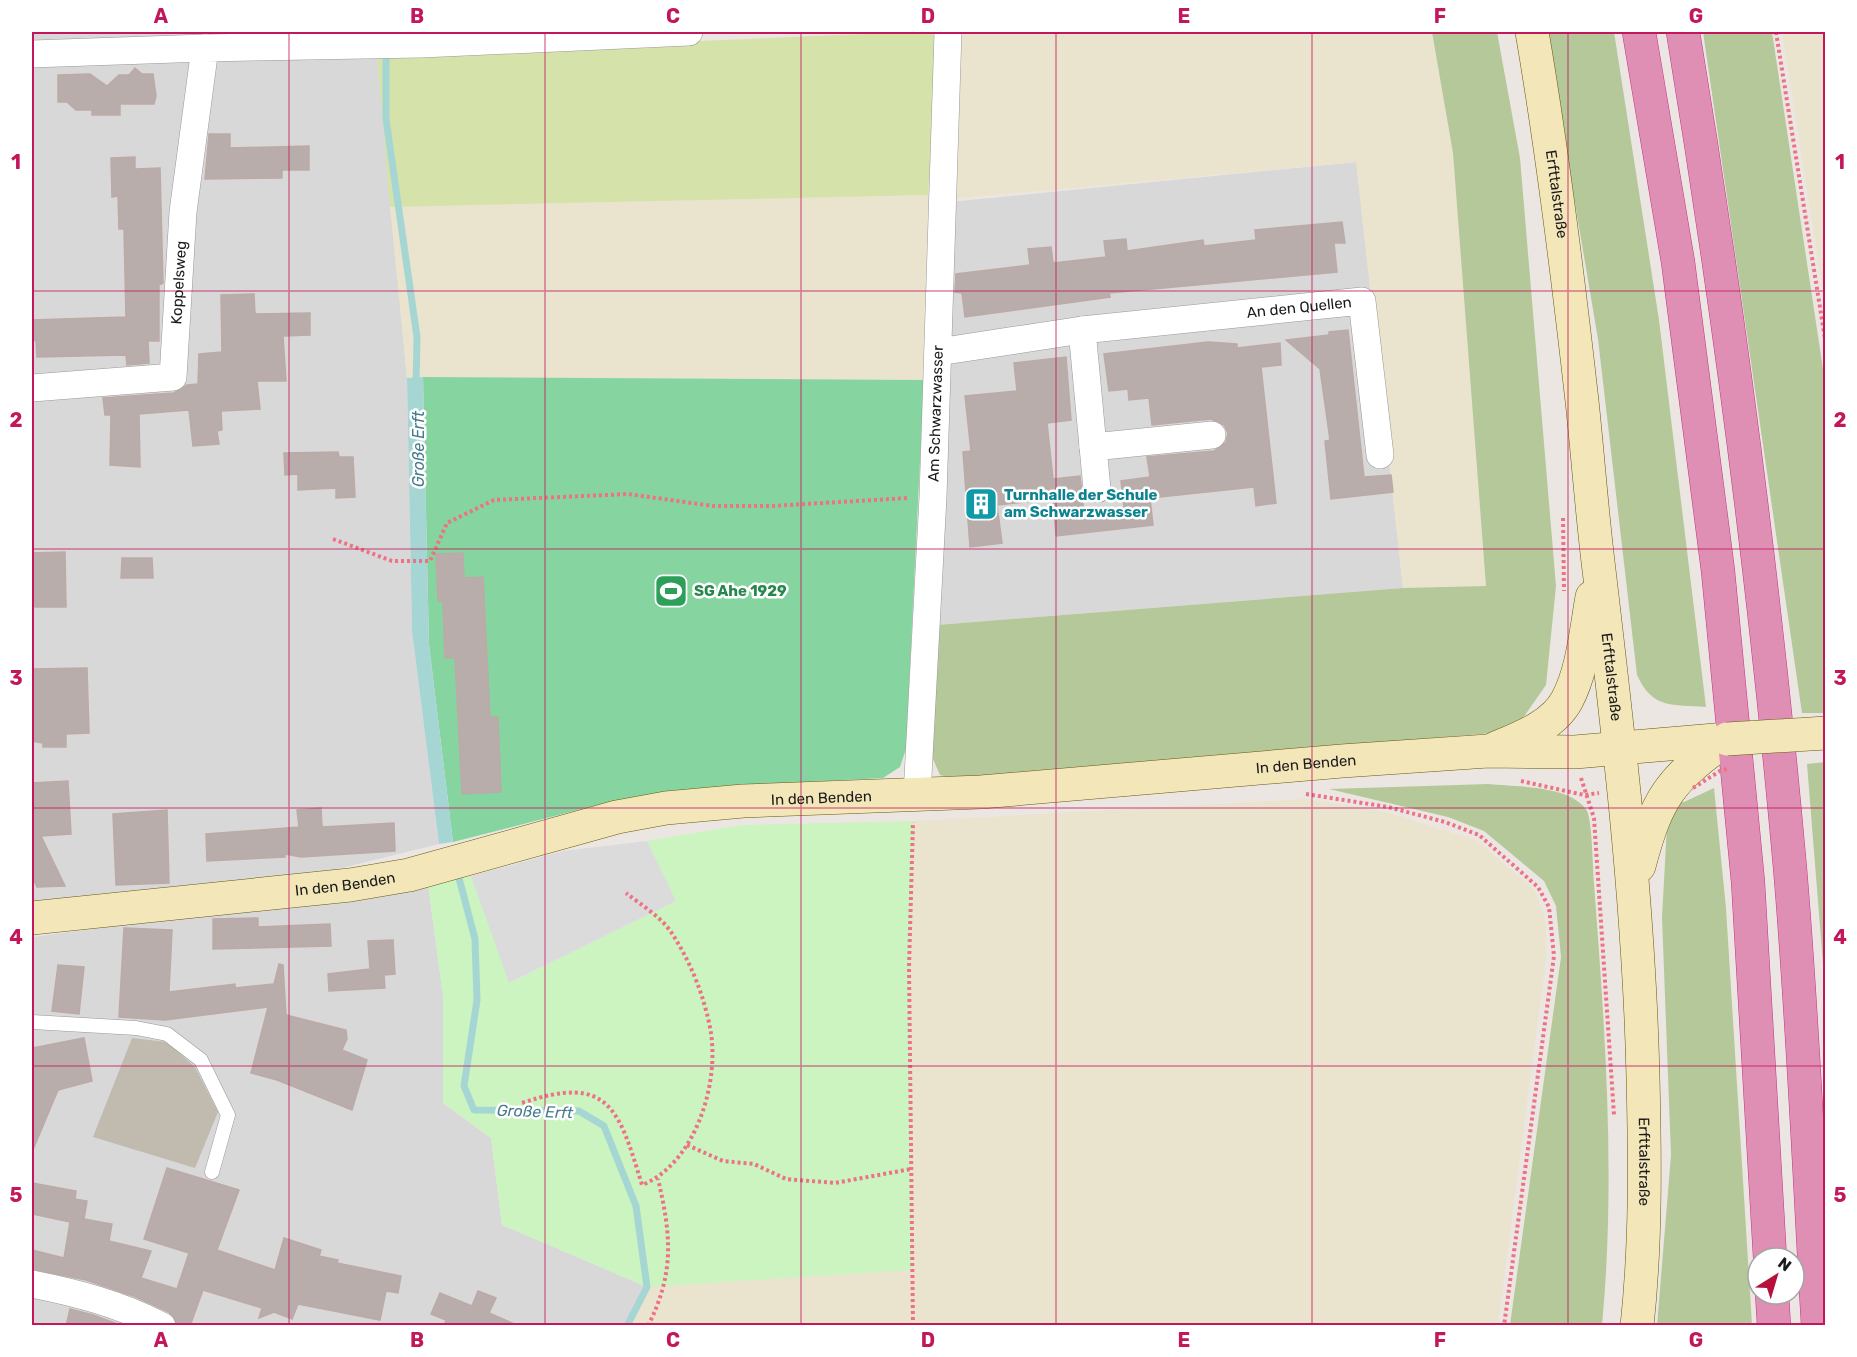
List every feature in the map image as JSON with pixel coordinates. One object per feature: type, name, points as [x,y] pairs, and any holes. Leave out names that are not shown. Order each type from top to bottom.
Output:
[{"type":"highway","points":[[1639,32],[1678,262],[1718,571],[1748,882],[1769,1246]]},
{"type":"highway","points":[[1683,32],[1720,256],[1760,567],[1790,871],[1818,1326]]},
{"type":"highway","points":[[1773,1306],[1774,1326]]},
{"type":"street","points":[[32,54],[422,44],[689,32]]},
{"type":"street","name":"Am Schwarzwasser","points":[[917,795],[933,497],[948,32]]},
{"type":"street","name":"Erfttalstraße","points":[[1532,32],[1552,147],[1582,403],[1598,565],[1621,748],[1634,888],[1641,997],[1645,1154],[1641,1290],[1637,1326]]},
{"type":"street","name":"Koppelsweg","points":[[32,388],[173,377],[183,212],[205,48]]},
{"type":"street","name":"An den Quellen","points":[[938,352],[1082,330],[1362,301],[1380,455]]},
{"type":"street","points":[[1082,330],[1097,489]]},
{"type":"street","points":[[1093,447],[1212,435]]},
{"type":"street","points":[[1488,752],[1532,733],[1567,700],[1578,668],[1598,565]]},
{"type":"street","points":[[1634,888],[1648,834],[1680,758],[1727,739],[1826,733]]},
{"type":"street","name":"In den Benden","points":[[32,918],[362,883],[462,861],[617,817],[666,808],[743,801],[981,792],[1488,752],[1575,752],[1621,748],[1680,758]]},
{"type":"street","points":[[32,1284],[82,1294],[135,1312],[162,1326]]},
{"type":"lane","points":[[32,1022],[136,1028],[167,1034],[201,1060],[228,1115],[213,1172]]},
{"type":"path","points":[[1776,32],[1826,345]]},
{"type":"path","points":[[333,539],[392,561],[430,561],[447,523],[494,500],[628,494],[713,506],[759,506],[933,497]]},
{"type":"path","points":[[1298,792],[1388,807],[1445,822],[1479,835],[1538,886],[1549,908],[1554,956],[1504,1326]]},
{"type":"path","points":[[913,1326],[909,967],[913,820],[911,811],[917,795]]},
{"type":"path","points":[[522,1102],[565,1091],[593,1094],[614,1110],[627,1139],[642,1185],[658,1179],[679,1157],[700,1121],[710,1078],[711,1035],[700,988],[670,930],[626,893]]},
{"type":"path","points":[[687,1145],[723,1161],[754,1164],[786,1179],[835,1183],[911,1169]]},
{"type":"path","points":[[648,1326],[667,1277],[670,1254],[667,1218],[658,1179]]},
{"type":"shaded area","points":[[32,32],[375,32],[407,378],[412,631],[439,844],[322,873],[32,902]]},
{"type":"shaded area","points":[[961,32],[1432,32],[1453,153],[1486,586],[1403,588],[1356,162],[952,199]]},
{"type":"shaded area","points":[[1782,32],[1825,32],[1825,305]]},
{"type":"shaded area","points":[[1357,162],[1403,588],[937,625],[950,202]]},
{"type":"shaded area","points":[[928,195],[924,380],[407,378],[390,207]]},
{"type":"shaded area","points":[[1307,799],[1386,812],[1476,840],[1535,890],[1546,921],[1546,959],[1498,1325],[627,1326],[647,1287],[911,1270],[909,967],[913,821]]},
{"type":"shaded area","points":[[647,841],[676,901],[509,983],[471,876],[563,851]]},
{"type":"shaded area","points":[[428,884],[443,996],[443,1103],[491,1138],[502,1225],[647,1287],[627,1325],[32,1325],[32,937]]},
{"type":"shaded area","points":[[132,1038],[167,1042],[195,1067],[218,1112],[195,1168],[93,1137]]},
{"type":"green space","points":[[940,32],[928,195],[390,207],[377,55]]},
{"type":"green space","points":[[1432,32],[1497,32],[1520,158],[1556,586],[1546,685],[1523,718],[1493,733],[951,778],[940,775],[928,748],[937,625],[1403,588],[1486,586],[1453,153]]},
{"type":"green space","points":[[1546,32],[1614,32],[1659,320],[1706,707],[1673,705],[1657,700],[1643,686],[1637,675],[1598,339]]},
{"type":"green space","points":[[1703,32],[1772,32],[1825,382],[1825,713],[1802,713]]},
{"type":"green space","name":"SG Ahe 1929","points":[[423,377],[924,380],[906,749],[900,767],[883,778],[735,786],[605,803],[453,842],[429,645]]},
{"type":"green space","points":[[1826,762],[1825,989],[1807,764]]},
{"type":"green space","points":[[1489,784],[1557,792],[1580,802],[1589,816],[1602,994],[1609,1160],[1602,1325],[1510,1325],[1561,957],[1556,906],[1544,881],[1484,831],[1448,817],[1329,789]]},
{"type":"green space","points":[[1714,788],[1726,908],[1747,1246],[1746,1306],[1751,1306],[1752,1325],[1657,1326],[1671,1155],[1662,917],[1667,826],[1673,800],[1684,802]]},
{"type":"green space","points":[[913,821],[909,967],[911,1270],[647,1287],[502,1225],[491,1138],[443,1103],[443,996],[428,884],[471,876],[510,983],[676,901],[647,841],[743,825]]},
{"type":"water","points":[[423,377],[429,645],[453,842],[439,844],[412,631],[407,378]]},
{"type":"building","points":[[135,68],[142,74],[153,74],[156,96],[154,104],[120,104],[120,115],[92,115],[92,110],[76,110],[67,102],[58,102],[58,75],[90,74],[107,86],[119,75],[129,75]]},
{"type":"building","points":[[209,134],[230,134],[230,148],[309,146],[309,170],[282,170],[282,178],[205,179]]},
{"type":"building","points":[[135,157],[135,169],[160,168],[163,283],[159,285],[159,341],[148,341],[149,363],[127,365],[126,355],[37,357],[36,340],[32,341],[32,320],[126,317],[124,229],[119,229],[118,196],[112,197],[111,158]]},
{"type":"building","points":[[1342,222],[1345,243],[1334,243],[1337,272],[1109,293],[1110,297],[965,317],[962,293],[955,292],[956,274],[1030,265],[1028,249],[1051,247],[1053,263],[1106,257],[1104,241],[1126,239],[1127,251],[1203,240],[1204,246],[1256,240],[1255,230]]},
{"type":"building","points":[[254,294],[255,314],[310,313],[310,335],[283,336],[286,381],[257,381],[260,409],[221,411],[222,430],[217,431],[219,444],[193,446],[189,410],[139,414],[140,467],[110,465],[111,415],[105,415],[103,398],[174,393],[187,385],[198,384],[199,354],[222,352],[221,295]]},
{"type":"building","points":[[1348,330],[1364,477],[1391,475],[1393,492],[1331,499],[1325,441],[1330,440],[1320,369],[1286,340],[1329,335],[1329,332]]},
{"type":"building","points":[[1208,342],[1237,344],[1237,348],[1280,343],[1281,365],[1261,367],[1276,503],[1256,506],[1254,487],[1150,498],[1153,525],[1056,536],[1053,499],[997,505],[1002,543],[970,547],[963,452],[971,451],[965,396],[1017,391],[1014,363],[1066,357],[1071,420],[1047,423],[1053,479],[1080,476],[1084,513],[1124,508],[1121,481],[1150,477],[1147,457],[1214,451],[1226,442],[1228,433],[1224,425],[1211,419],[1152,425],[1149,398],[1129,400],[1128,389],[1109,391],[1104,354]]},
{"type":"building","points":[[338,452],[339,457],[353,457],[355,497],[336,498],[336,488],[298,490],[298,474],[285,475],[284,453]]},
{"type":"building","points":[[65,552],[66,607],[35,607],[33,553]]},
{"type":"building","points":[[463,553],[464,578],[483,577],[490,717],[498,717],[501,792],[462,794],[455,658],[445,658],[443,601],[438,601],[436,554]]},
{"type":"building","points":[[122,558],[152,558],[153,578],[121,578]]},
{"type":"building","points":[[87,668],[89,733],[66,734],[66,747],[43,747],[43,743],[32,741],[32,669]]},
{"type":"building","points":[[68,781],[71,834],[41,836],[65,886],[37,887],[32,876],[32,783]]},
{"type":"building","points":[[321,808],[322,827],[394,823],[395,851],[301,857],[285,854],[285,857],[207,861],[206,834],[299,827],[297,810]]},
{"type":"building","points":[[167,810],[169,883],[116,885],[113,814]]},
{"type":"building","points":[[258,918],[258,927],[330,924],[331,946],[213,949],[213,919]]},
{"type":"building","points":[[124,928],[172,930],[169,992],[235,984],[235,988],[274,984],[279,964],[283,965],[286,1015],[346,1030],[347,1039],[342,1050],[367,1060],[352,1110],[277,1080],[251,1073],[268,1007],[165,1020],[119,1017]]},
{"type":"building","points":[[393,940],[395,974],[384,975],[385,988],[329,991],[328,974],[370,969],[368,941]]},
{"type":"building","points":[[58,965],[84,967],[79,1014],[52,1011]]},
{"type":"building","points":[[84,1038],[92,1081],[58,1090],[32,1152],[32,1048]]},
{"type":"building","points":[[167,1168],[239,1190],[217,1250],[275,1270],[284,1238],[321,1250],[319,1256],[338,1260],[337,1263],[401,1276],[398,1293],[386,1291],[380,1320],[298,1304],[292,1319],[274,1312],[259,1318],[262,1308],[203,1290],[190,1326],[178,1326],[169,1312],[136,1297],[86,1280],[32,1269],[32,1250],[64,1258],[70,1222],[32,1214],[32,1183],[76,1191],[75,1199],[87,1201],[84,1219],[112,1224],[109,1241],[151,1251],[141,1278],[177,1289],[189,1253],[144,1239]]},
{"type":"building","points":[[478,1291],[496,1298],[489,1313],[519,1326],[444,1326],[446,1320],[431,1314],[440,1293],[472,1306]]},
{"type":"building","points":[[70,1309],[93,1315],[123,1326],[66,1326]]},
{"type":"waterway","name":"Große Erft","points":[[386,49],[386,119],[417,337],[416,387]]},
{"type":"waterway","name":"Große Erft","points":[[459,878],[475,939],[477,1000],[464,1086],[474,1110],[579,1111],[604,1126],[636,1206],[647,1287],[627,1326]]},
{"type":"place","name":"Turnhalle der Schule am Schwarzwasser","points":[[981,504]]},
{"type":"place","name":"SG Ahe 1929","points":[[671,591]]}]
